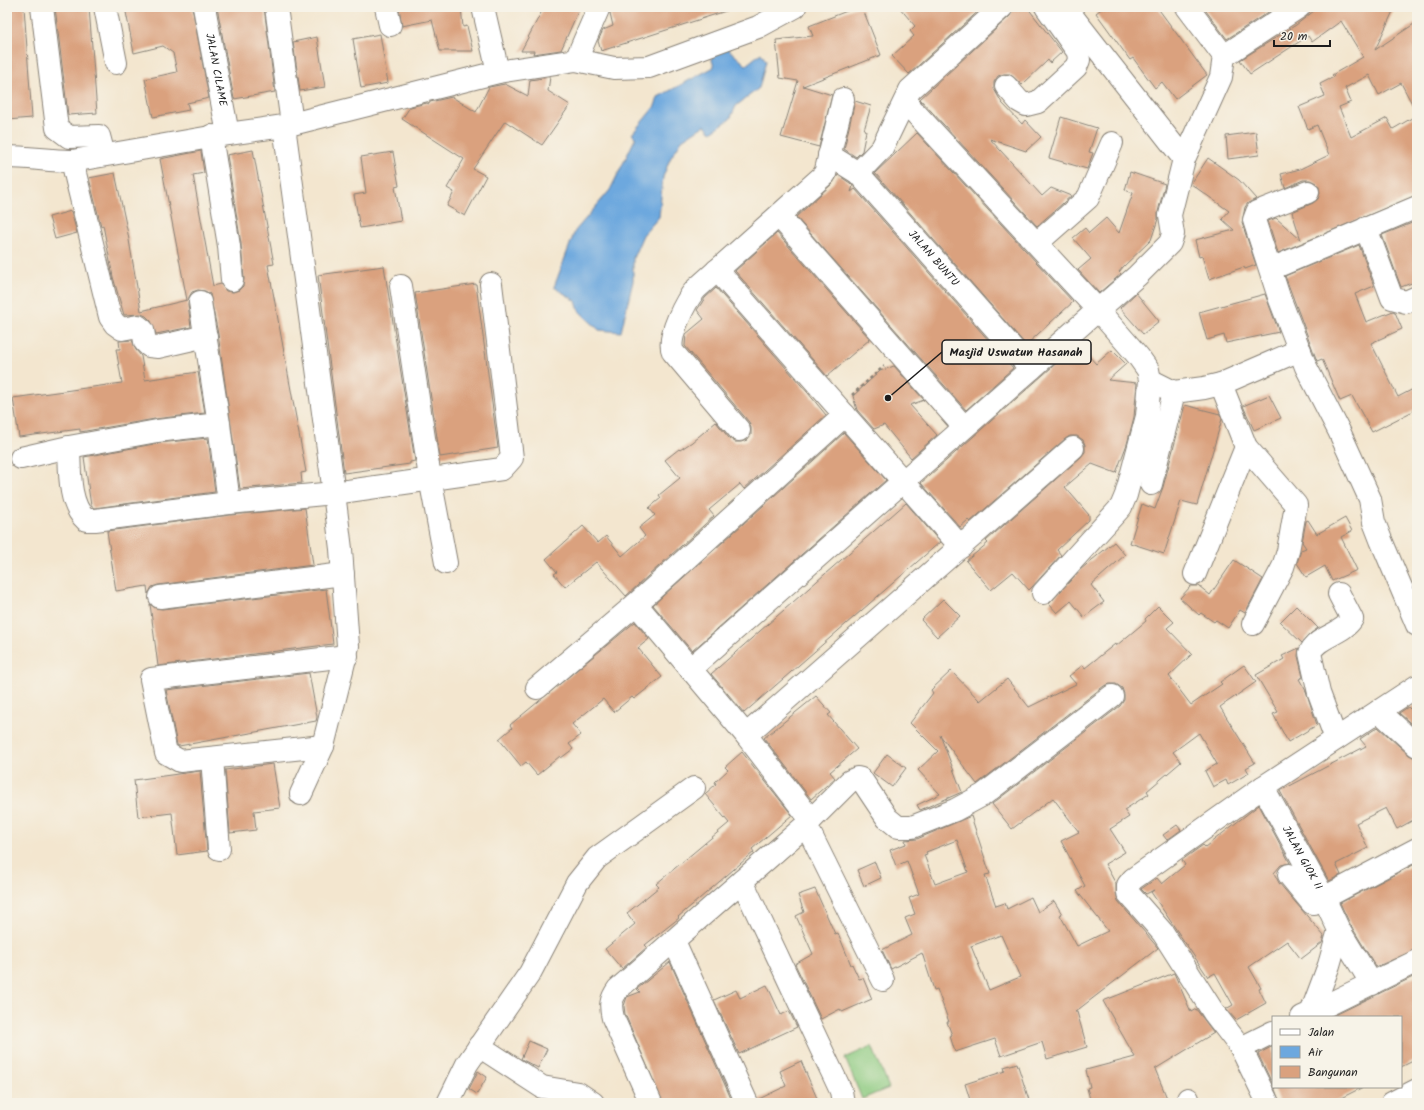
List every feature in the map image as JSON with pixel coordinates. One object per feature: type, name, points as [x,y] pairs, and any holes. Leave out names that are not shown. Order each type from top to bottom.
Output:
[{"type":"street","points":[[42,7],[57,128],[70,137],[99,136],[104,155]]},
{"type":"street","points":[[105,7],[116,63]]},
{"type":"street","name":"JALAN CILAME","points":[[204,7],[220,135],[232,280]]},
{"type":"street","points":[[276,7],[288,125],[334,493],[343,574],[348,646],[323,746],[301,794]]},
{"type":"street","points":[[483,7],[498,72]]},
{"type":"street","points":[[576,60],[599,7]]},
{"type":"street","points":[[7,157],[30,157],[55,161],[72,161],[220,135],[288,125],[498,72],[576,60],[614,68],[649,67],[758,27],[795,7]]},
{"type":"street","points":[[858,173],[882,148],[910,90],[1002,7]]},
{"type":"street","points":[[1006,86],[1019,101],[1026,105],[1038,102],[1076,67],[1079,60],[1078,52],[1046,7]]},
{"type":"street","points":[[1065,7],[1184,159]]},
{"type":"street","points":[[690,669],[1137,276],[1170,243],[1173,234],[1170,215],[1184,159],[1221,77],[1224,56],[1187,7]]},
{"type":"street","points":[[1224,56],[1299,7]]},
{"type":"street","points":[[739,430],[670,346],[672,336],[690,296],[825,174],[842,99]]},
{"type":"street","points":[[906,100],[908,105],[1098,310],[1138,356],[1148,370],[1150,380],[1147,416],[1126,495],[1121,507],[1042,593]]},
{"type":"street","points":[[1037,243],[1088,198],[1112,143]]},
{"type":"street","name":"JALAN BUNTU","points":[[829,155],[858,173],[1031,369]]},
{"type":"street","points":[[72,161],[110,317],[114,324],[122,329],[138,326],[142,330],[144,342],[149,346],[158,347],[206,336]]},
{"type":"street","points":[[1308,192],[1257,212],[1254,216],[1254,220],[1279,297],[1300,350],[1370,499],[1374,522],[1417,624]]},
{"type":"street","points":[[1271,269],[1355,235],[1366,228],[1417,207]]},
{"type":"street","points":[[779,216],[964,427]]},
{"type":"street","points":[[1366,228],[1392,298],[1406,302],[1417,297]]},
{"type":"street","points":[[717,270],[961,546]]},
{"type":"street","points":[[69,447],[75,499],[79,514],[86,520],[228,503],[334,493],[430,478],[497,470],[507,466],[512,458],[491,284]]},
{"type":"street","points":[[401,286],[430,478],[446,563]]},
{"type":"street","points":[[200,302],[219,424],[228,503]]},
{"type":"street","points":[[1150,380],[1174,392],[1221,384],[1300,350]]},
{"type":"street","points":[[1221,384],[1246,447],[1296,505],[1288,551],[1283,567],[1253,624]]},
{"type":"street","points":[[1151,484],[1174,392]]},
{"type":"street","points":[[538,688],[636,604],[842,412]]},
{"type":"street","points":[[22,458],[69,447],[150,432],[219,424]]},
{"type":"street","points":[[1195,574],[1246,447]]},
{"type":"street","points":[[746,736],[1073,448]]},
{"type":"street","points":[[160,597],[343,574]]},
{"type":"street","points":[[1336,739],[1319,693],[1310,653],[1315,645],[1344,629],[1352,619],[1339,594]]},
{"type":"street","points":[[636,604],[746,736],[808,822],[884,980]]},
{"type":"street","points":[[323,746],[180,761],[166,753],[151,680],[346,656]]},
{"type":"street","points":[[1268,1103],[1241,1048],[1214,1013],[1163,933],[1127,889],[1133,879],[1263,787],[1417,686]]},
{"type":"street","points":[[652,1103],[613,1018],[610,1007],[611,998],[618,989],[808,822],[850,781],[857,778],[864,782],[887,818],[898,827],[912,828],[955,810],[983,795],[1112,696]]},
{"type":"street","points":[[1379,711],[1417,746]]},
{"type":"street","points":[[212,758],[219,849]]},
{"type":"street","name":"JALAN GIOK II","points":[[1263,787],[1324,898],[1339,930],[1372,984]]},
{"type":"street","points":[[448,1103],[467,1064],[530,973],[576,883],[586,870],[597,858],[694,788]]},
{"type":"street","points":[[1289,875],[1312,903],[1417,849]]},
{"type":"street","points":[[742,881],[841,1091],[843,1103]]},
{"type":"street","points":[[1307,1015],[1329,965],[1339,930]]},
{"type":"street","points":[[674,941],[748,1103]]},
{"type":"street","points":[[1307,1015],[1417,961]]},
{"type":"street","points":[[1241,1048],[1272,1032]]},
{"type":"street","points":[[479,1046],[542,1087],[578,1093],[593,1103]]},
{"type":"street","points":[[1392,1103],[1417,1090]]},
{"type":"path","points":[[842,412],[854,393],[899,353]]},
{"type":"green space","points":[[872,1046],[889,1088],[862,1099],[845,1058]]},
{"type":"water","points":[[726,44],[729,50],[746,65],[761,53],[766,61],[759,88],[736,106],[730,119],[711,132],[705,125],[682,140],[670,159],[663,177],[659,217],[643,235],[633,258],[633,281],[621,332],[599,330],[579,311],[576,301],[554,287],[575,231],[610,190],[636,137],[632,134],[655,106],[658,97],[714,67],[711,57]]},
{"type":"building","points":[[7,7],[24,7],[32,118],[7,120]]},
{"type":"building","points":[[55,7],[89,7],[97,113],[68,115]]},
{"type":"building","points":[[125,7],[192,7],[209,98],[187,103],[189,110],[153,117],[145,79],[177,72],[173,53],[163,46],[134,53]]},
{"type":"building","points":[[217,7],[264,7],[275,92],[234,99]]},
{"type":"building","points":[[399,7],[461,7],[463,27],[467,26],[473,51],[440,51],[432,20],[402,26]]},
{"type":"building","points":[[544,7],[580,7],[561,50],[533,54],[534,51],[521,51]]},
{"type":"building","points":[[611,7],[728,7],[729,10],[601,51],[598,41],[603,30],[613,26],[610,13]]},
{"type":"building","points":[[857,7],[862,7],[881,55],[803,86],[832,95],[819,147],[781,137],[798,81],[780,78],[776,40],[813,36],[809,26]]},
{"type":"building","points":[[899,7],[983,7],[909,74],[892,56],[914,36],[910,31],[915,26]]},
{"type":"building","points":[[1014,7],[1027,7],[1062,52],[1050,63],[1048,60],[1022,85],[1010,74],[998,76],[994,82],[994,89],[1002,103],[1022,124],[1025,120],[1041,137],[1026,151],[990,139],[1042,196],[1051,188],[1071,196],[1037,226],[920,99],[1010,16]]},
{"type":"building","points":[[1104,7],[1157,7],[1207,75],[1175,99],[1162,82],[1155,88],[1133,58],[1130,60],[1096,13]]},
{"type":"building","points":[[1203,7],[1276,7],[1227,39]]},
{"type":"building","points":[[1319,7],[1395,7],[1375,50],[1417,22],[1417,113],[1401,83],[1379,95],[1369,75],[1345,88],[1351,102],[1339,107],[1351,137],[1387,118],[1393,129],[1417,115],[1417,195],[1278,253],[1268,221],[1276,218],[1301,240],[1292,212],[1313,203],[1318,199],[1320,193],[1319,187],[1316,183],[1310,180],[1303,180],[1285,188],[1281,174],[1300,169],[1329,155],[1317,125],[1308,129],[1299,107],[1325,96],[1320,84],[1334,77],[1332,75],[1363,57],[1341,21],[1312,42],[1308,36],[1250,74],[1240,60],[1296,25]]},
{"type":"building","points":[[380,34],[388,83],[361,88],[353,39]]},
{"type":"building","points":[[317,37],[325,87],[300,91],[293,42]]},
{"type":"building","points":[[550,77],[548,91],[570,105],[542,145],[505,121],[473,169],[486,176],[465,216],[447,206],[454,192],[447,188],[464,159],[402,119],[410,107],[427,103],[429,104],[430,102],[452,97],[476,112],[489,87],[505,84],[528,96],[530,80]]},
{"type":"building","points":[[855,101],[871,106],[864,130],[866,131],[862,151],[856,157],[844,149]]},
{"type":"building","points":[[1061,117],[1097,128],[1089,152],[1093,153],[1087,169],[1049,158]]},
{"type":"building","points":[[1256,132],[1259,155],[1228,159],[1226,136]]},
{"type":"building","points":[[917,133],[1073,302],[1026,345],[875,173]]},
{"type":"building","points":[[253,150],[274,264],[268,265],[306,472],[301,473],[302,483],[240,489],[218,334],[210,294],[205,291],[198,290],[192,292],[189,297],[188,304],[191,327],[156,334],[151,321],[146,316],[141,314],[124,315],[113,277],[103,225],[101,226],[89,178],[115,173],[128,234],[141,311],[187,300],[160,159],[201,151],[204,173],[193,175],[213,286],[221,284],[226,291],[233,292],[239,290],[243,286],[244,279],[241,244],[227,155]]},
{"type":"building","points":[[393,152],[399,186],[395,187],[401,221],[360,228],[354,195],[366,193],[361,157]]},
{"type":"building","points":[[1208,158],[1239,180],[1256,199],[1248,203],[1245,207],[1242,223],[1256,265],[1245,269],[1244,267],[1209,279],[1202,256],[1199,257],[1195,240],[1234,230],[1222,219],[1229,211],[1191,184]]},
{"type":"building","points":[[1130,172],[1165,184],[1158,212],[1158,219],[1151,240],[1123,267],[1119,272],[1121,274],[1099,293],[1078,270],[1091,259],[1073,238],[1085,228],[1089,233],[1106,218],[1119,233],[1133,193],[1125,190]]},
{"type":"building","points":[[838,175],[853,186],[851,192],[855,189],[1013,368],[966,410],[796,217],[833,183]]},
{"type":"building","points":[[71,211],[77,233],[55,239],[49,217]]},
{"type":"building","points":[[1417,221],[1417,281],[1401,287],[1382,235]]},
{"type":"building","points":[[777,233],[870,339],[827,376],[735,271]]},
{"type":"building","points":[[1359,245],[1374,286],[1355,294],[1366,322],[1393,311],[1395,312],[1402,329],[1371,343],[1398,397],[1417,387],[1417,409],[1372,432],[1352,396],[1340,401],[1322,359],[1317,361],[1285,276]]},
{"type":"building","points":[[384,266],[415,461],[410,462],[410,464],[344,473],[318,275]]},
{"type":"building","points":[[476,284],[498,448],[440,457],[415,293]]},
{"type":"building","points":[[716,288],[826,415],[744,489],[740,484],[709,510],[714,516],[626,596],[596,562],[565,587],[554,574],[557,572],[546,559],[583,526],[598,543],[606,536],[622,556],[645,536],[639,528],[655,515],[649,508],[661,498],[659,495],[680,478],[665,460],[679,449],[680,450],[692,442],[716,422],[729,438],[735,442],[747,440],[751,435],[749,422],[685,346],[686,334],[704,319],[697,310],[705,298]]},
{"type":"building","points":[[1136,293],[1159,321],[1143,334],[1120,308]]},
{"type":"building","points":[[1265,294],[1279,332],[1226,343],[1224,335],[1207,340],[1199,312]]},
{"type":"building","points":[[132,340],[136,350],[141,356],[145,380],[198,372],[205,413],[155,419],[80,432],[80,429],[19,437],[13,398],[122,383],[116,349],[120,349],[119,341]]},
{"type":"building","points":[[1078,344],[1096,364],[1112,350],[1126,364],[1108,380],[1137,383],[1134,417],[1127,444],[1116,473],[1092,464],[1065,487],[1089,515],[1089,520],[1057,550],[1061,555],[1032,587],[1029,590],[1013,572],[991,590],[966,561],[988,543],[986,541],[1081,457],[1085,452],[1083,440],[1077,436],[1070,436],[1065,439],[970,522],[968,520],[960,527],[921,483]]},
{"type":"building","points":[[894,366],[924,400],[910,405],[937,435],[911,458],[884,425],[874,429],[857,410],[853,396],[880,371]]},
{"type":"building","points":[[1269,395],[1281,418],[1254,430],[1243,406]]},
{"type":"building","points":[[1185,405],[1220,414],[1222,419],[1197,505],[1181,501],[1164,554],[1130,543],[1142,504],[1155,509],[1163,487]]},
{"type":"building","points":[[844,433],[886,480],[692,651],[653,605]]},
{"type":"building","points":[[208,438],[215,492],[94,508],[91,506],[84,457],[159,443]]},
{"type":"building","points":[[906,503],[940,542],[744,713],[711,674]]},
{"type":"building","points":[[305,508],[313,565],[158,585],[152,587],[148,594],[147,586],[116,591],[107,531],[230,515]]},
{"type":"building","points":[[1345,518],[1352,531],[1341,537],[1357,570],[1332,581],[1325,566],[1306,577],[1297,563],[1301,550],[1306,548],[1302,542],[1306,521],[1308,520],[1317,534]]},
{"type":"building","points":[[1114,542],[1125,555],[1091,585],[1104,602],[1084,617],[1071,601],[1057,613],[1049,604],[1081,569]]},
{"type":"building","points":[[1234,560],[1263,579],[1245,613],[1240,610],[1228,628],[1216,620],[1214,622],[1201,613],[1199,615],[1180,598],[1191,586],[1199,586],[1210,595]]},
{"type":"building","points":[[326,589],[333,644],[158,666],[150,604],[155,608],[162,609]]},
{"type":"building","points":[[943,599],[960,616],[937,637],[921,620]]},
{"type":"building","points":[[1158,606],[1174,622],[1167,628],[1192,654],[1169,676],[1191,705],[1222,684],[1220,682],[1244,665],[1256,682],[1220,707],[1255,763],[1246,768],[1249,773],[1228,785],[1226,780],[1213,787],[1205,771],[1217,764],[1199,733],[1173,752],[1181,762],[1147,791],[1149,794],[1124,810],[1129,817],[1110,829],[1125,852],[1105,864],[1116,884],[1118,901],[1158,948],[1075,1012],[1077,1012],[1087,1047],[1047,1059],[1042,1042],[1001,1056],[995,1039],[955,1052],[950,1036],[952,1035],[947,1022],[949,1022],[937,989],[934,990],[922,953],[891,969],[882,950],[912,935],[905,918],[915,914],[909,898],[919,894],[907,861],[896,866],[890,850],[906,844],[905,840],[917,839],[971,816],[990,874],[985,875],[996,906],[1005,903],[1007,909],[1031,897],[1038,912],[1054,901],[1062,914],[1060,915],[1077,946],[1108,931],[1077,891],[1085,886],[1061,841],[1079,832],[1053,798],[1012,829],[992,804],[1120,706],[1124,700],[1124,694],[1122,688],[1116,684],[1104,686],[977,784],[940,735],[962,792],[920,810],[917,805],[940,794],[918,770],[938,751],[910,723],[933,693],[931,690],[951,671],[980,701],[1007,679],[1029,707],[1076,684],[1069,676],[1083,665],[1085,668],[1115,644],[1116,646],[1146,621],[1145,619]],"holes":[[[957,840],[968,872],[935,884],[924,855],[927,854],[926,852]],[[1001,935],[1020,977],[989,990],[971,946]]]},
{"type":"building","points":[[1296,606],[1318,628],[1302,643],[1280,622]]},
{"type":"building","points":[[635,622],[649,639],[638,648],[662,677],[634,699],[632,697],[614,712],[603,699],[572,724],[581,735],[569,744],[573,749],[561,758],[560,756],[537,775],[526,762],[521,766],[499,739],[512,728],[510,725]]},
{"type":"building","points":[[1299,648],[1298,656],[1303,677],[1299,679],[1306,691],[1317,725],[1288,742],[1273,714],[1278,712],[1256,675],[1284,659],[1282,656]]},
{"type":"building","points":[[309,673],[317,717],[316,721],[179,746],[177,745],[166,690]]},
{"type":"building","points":[[816,696],[831,713],[828,715],[857,749],[830,772],[835,778],[811,799],[764,738]]},
{"type":"building","points":[[1417,703],[1417,729],[1399,713],[1408,707],[1410,709]]},
{"type":"building","points":[[1378,727],[1409,755],[1417,758],[1417,818],[1397,829],[1386,808],[1356,823],[1368,848],[1336,864],[1341,875],[1329,881],[1280,791],[1366,746],[1360,739]]},
{"type":"building","points":[[742,752],[792,815],[752,849],[754,852],[678,917],[679,918],[645,945],[647,947],[622,969],[605,949],[635,924],[627,913],[659,887],[656,884],[729,823],[705,794],[728,770],[725,767]]},
{"type":"building","points":[[887,754],[906,768],[892,787],[873,773]]},
{"type":"building","points":[[273,764],[280,808],[254,811],[256,830],[230,833],[225,770]]},
{"type":"building","points":[[200,771],[207,851],[177,855],[172,813],[138,817],[134,780]]},
{"type":"building","points":[[1259,805],[1290,863],[1281,865],[1274,873],[1279,883],[1324,936],[1322,943],[1301,959],[1287,941],[1249,967],[1261,988],[1259,989],[1266,1003],[1236,1020],[1226,1009],[1233,1005],[1215,973],[1208,977],[1151,892],[1154,890],[1146,894],[1141,889],[1157,878],[1162,884],[1185,865],[1182,860],[1203,845],[1205,847]]},
{"type":"building","points":[[1177,825],[1181,830],[1167,840],[1163,835]]},
{"type":"building","points":[[875,862],[881,878],[864,886],[857,870]]},
{"type":"building","points":[[1417,863],[1417,949],[1376,967],[1350,924],[1340,903]]},
{"type":"building","points":[[815,889],[835,934],[838,933],[851,965],[852,964],[859,979],[863,978],[872,999],[842,1012],[840,1009],[821,1019],[795,964],[813,954],[796,916],[804,912],[798,895]]},
{"type":"building","points":[[670,962],[733,1103],[663,1103],[625,1014],[624,1006],[627,997],[640,992],[637,989]]},
{"type":"building","points":[[1174,973],[1191,1012],[1196,1009],[1214,1033],[1155,1069],[1169,1103],[1091,1103],[1087,1088],[1090,1087],[1086,1070],[1135,1057],[1103,1001]]},
{"type":"building","points":[[1417,975],[1417,1059],[1402,1066],[1402,1016],[1333,1016]]},
{"type":"building","points":[[767,985],[781,1015],[789,1011],[797,1027],[739,1054],[714,1000],[736,990],[740,998]]},
{"type":"building","points":[[529,1041],[547,1049],[538,1068],[521,1059]]},
{"type":"building","points":[[1272,1047],[1272,1083],[1258,1054]]},
{"type":"building","points":[[801,1061],[819,1103],[759,1103],[759,1099],[786,1086],[780,1071]]},
{"type":"building","points":[[1017,1063],[1030,1103],[971,1103],[965,1084],[1005,1071],[1004,1067]]},
{"type":"building","points":[[478,1071],[487,1077],[477,1094],[469,1089]]},
{"type":"building","points":[[1274,1088],[1361,1088],[1331,1103],[1280,1103]]},
{"type":"place","name":"Masjid Uswatun Hasanah","points":[[888,398]]}]
